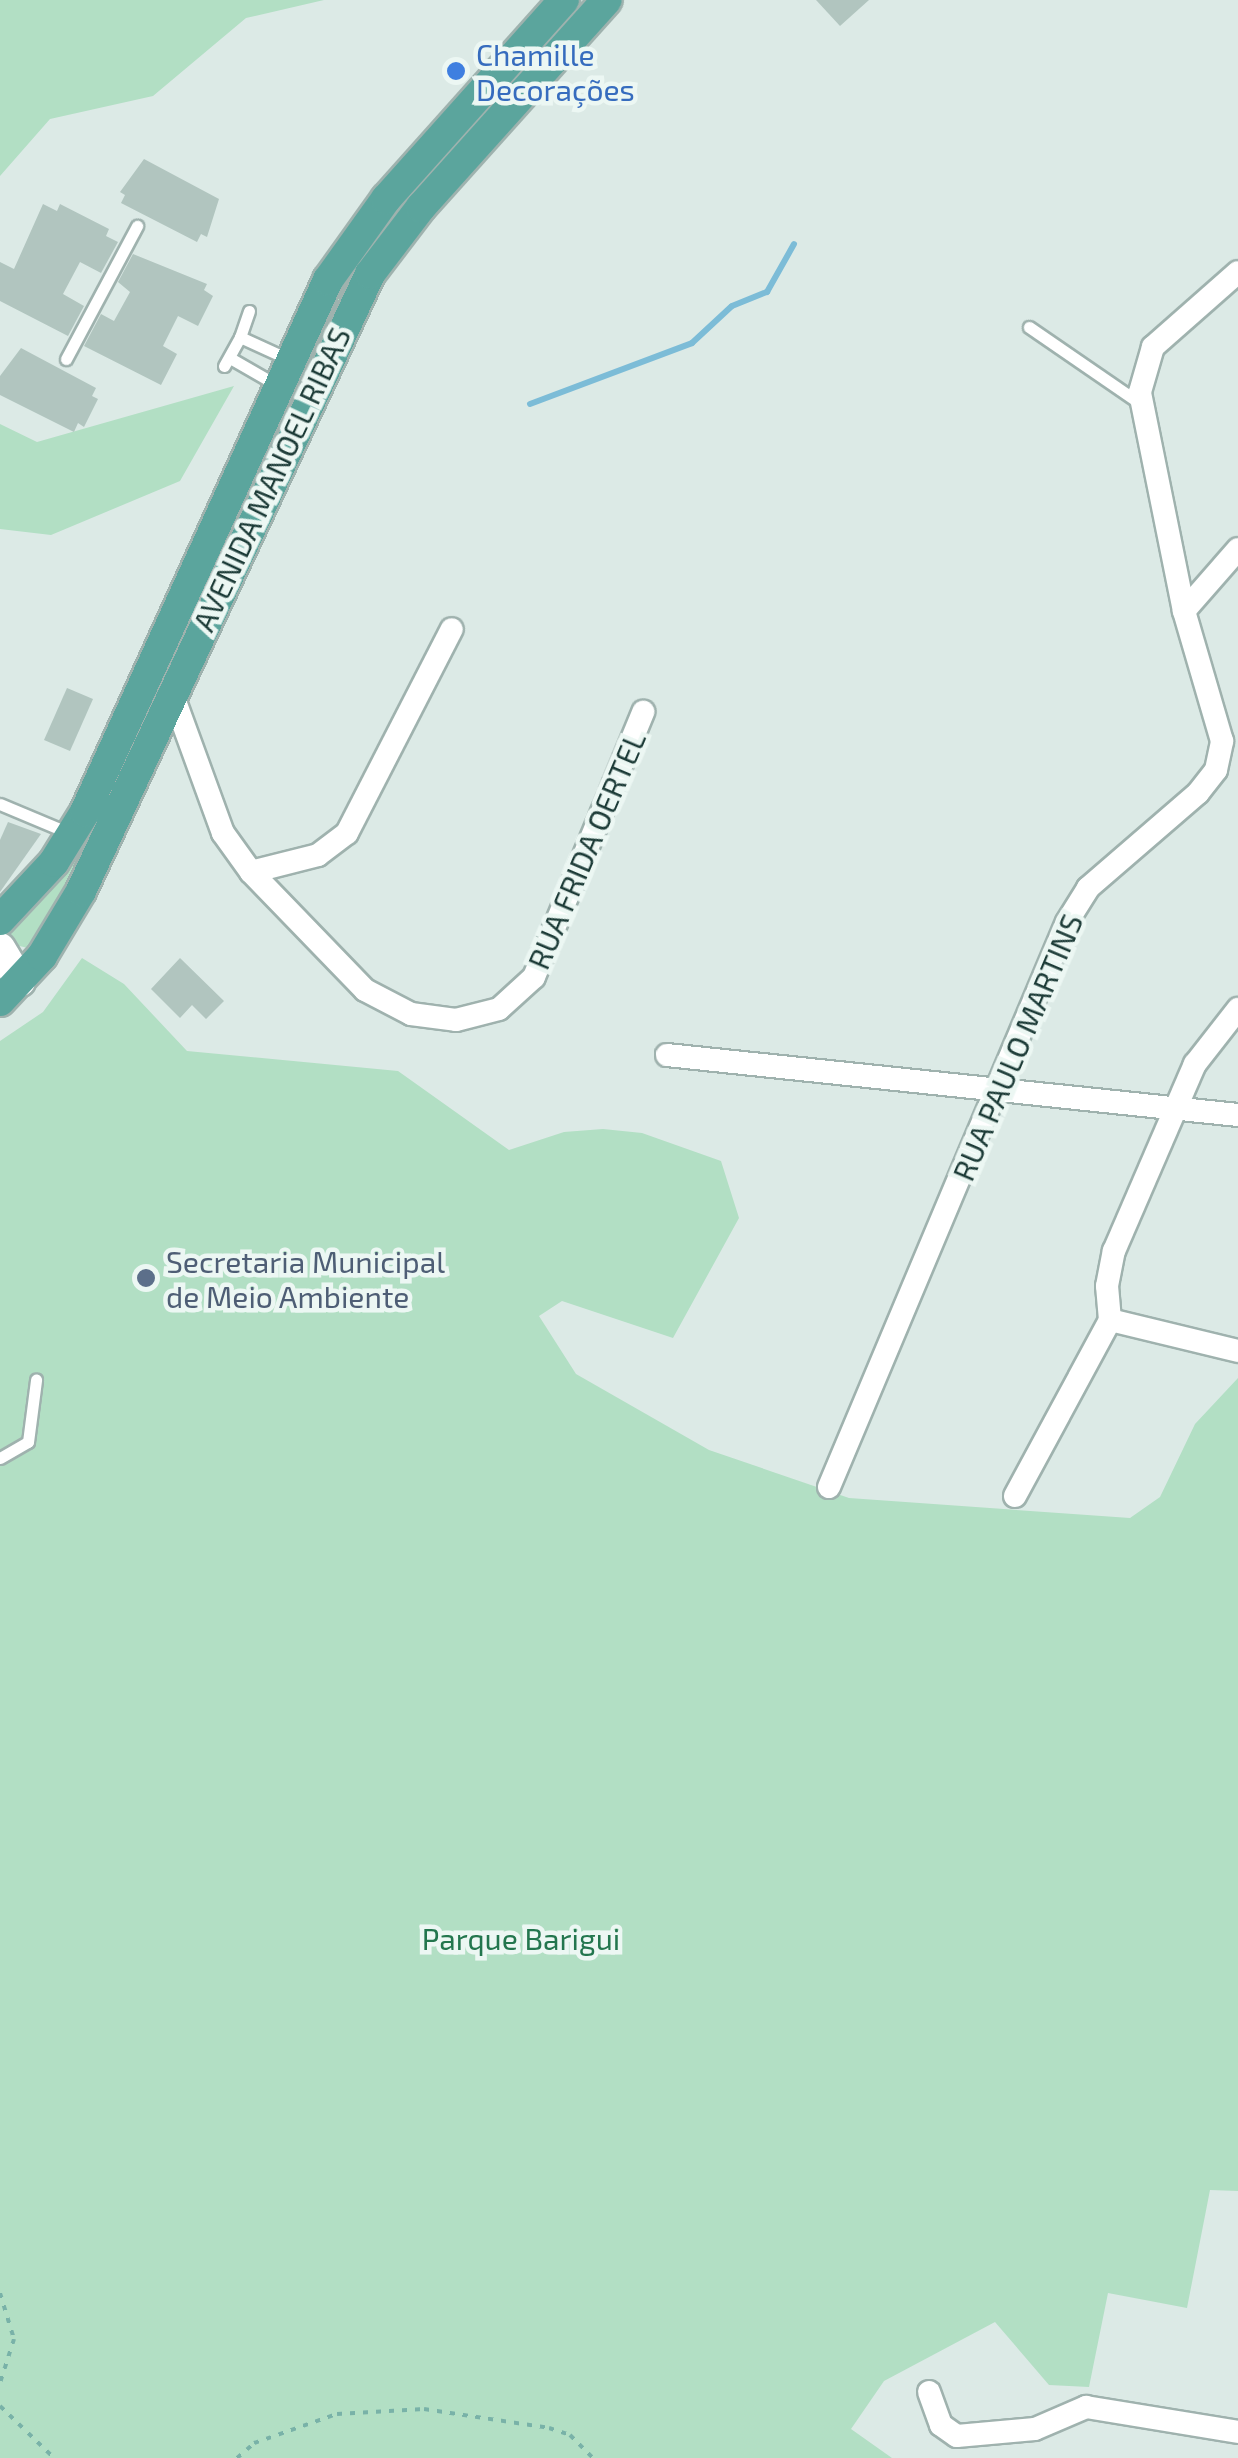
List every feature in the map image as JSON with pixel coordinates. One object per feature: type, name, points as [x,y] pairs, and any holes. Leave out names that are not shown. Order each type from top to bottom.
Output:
[{"type":"main road","name":"AVENIDA MANOEL RIBAS","points":[[0,920],[73,834],[117,745],[283,372],[346,252],[444,132],[564,0]]},
{"type":"main road","name":"AVENIDA MANOEL RIBAS","points":[[10,991],[68,917],[348,313],[385,251],[607,0]]},
{"type":"main road","points":[[436,189],[450,144],[444,132]]},
{"type":"main road","points":[[166,635],[164,680],[172,692]]},
{"type":"main road","points":[[117,745],[130,758],[120,807]]},
{"type":"street","name":"RUA PAULO MARTINS","points":[[829,1487],[1077,904],[1209,780],[1221,753],[1229,728],[1184,611],[1140,404],[1142,374],[1153,347],[1238,272]]},
{"type":"street","points":[[1184,611],[1238,549]]},
{"type":"street","points":[[252,872],[318,855],[347,832],[452,629]]},
{"type":"street","name":"RUA FRIDA OERTEL","points":[[172,692],[212,810],[252,872],[382,1002],[444,1019],[499,1009],[522,993],[545,957],[643,712]]},
{"type":"street","points":[[0,948],[10,991]]},
{"type":"street","points":[[1016,1496],[1110,1320],[1114,1252],[1176,1109],[1202,1052],[1238,1009]]},
{"type":"street","points":[[667,1055],[1238,1115]]},
{"type":"street","points":[[1110,1320],[1238,1351]]},
{"type":"street","points":[[929,2392],[941,2426],[956,2436],[1036,2430],[1086,2407],[1238,2432]]},
{"type":"lane","points":[[66,359],[137,226]]},
{"type":"lane","points":[[249,311],[227,362],[283,372]]},
{"type":"lane","points":[[1028,327],[1140,404]]},
{"type":"lane","points":[[240,337],[283,372]]},
{"type":"lane","points":[[0,804],[73,834]]},
{"type":"lane","points":[[0,1458],[28,1442],[36,1380]]},
{"type":"path","points":[[0,2293],[14,2338],[0,2383]]},
{"type":"path","points":[[0,2406],[54,2458]]},
{"type":"path","points":[[237,2458],[254,2443],[337,2414],[424,2410],[548,2428],[570,2435],[593,2458]]},
{"type":"green space","points":[[0,0],[324,0],[246,18],[153,96],[50,119],[0,176]]},
{"type":"green space","points":[[355,263],[360,270],[301,381],[295,379]]},
{"type":"green space","points":[[234,386],[180,481],[51,535],[0,529],[0,424],[37,442]]},
{"type":"green space","points":[[282,405],[288,409],[215,572],[208,569]]},
{"type":"green space","points":[[74,850],[86,857],[44,929],[28,948],[15,945],[7,932]]},
{"type":"green space","name":"Parque Barigui","points":[[82,958],[124,984],[187,1051],[398,1071],[509,1150],[564,1132],[603,1129],[642,1133],[721,1161],[739,1218],[673,1338],[562,1301],[539,1316],[576,1374],[709,1450],[849,1498],[1130,1518],[1160,1497],[1195,1424],[1238,1378],[1238,2191],[1210,2190],[1187,2308],[1108,2293],[1089,2387],[1049,2385],[995,2322],[884,2381],[851,2429],[892,2458],[0,2458],[0,1041],[43,1012]]},
{"type":"building","points":[[816,0],[869,0],[840,26]]},
{"type":"building","points":[[144,159],[219,199],[207,237],[201,234],[197,242],[121,203],[125,195],[120,192]]},
{"type":"building","points":[[43,204],[57,211],[60,204],[109,229],[106,236],[118,242],[101,273],[80,262],[63,294],[84,306],[68,336],[0,301],[0,262],[14,269]]},
{"type":"building","points":[[133,254],[207,284],[204,290],[213,296],[198,326],[178,316],[163,346],[177,354],[161,385],[84,346],[101,314],[114,321],[130,292],[118,282]]},
{"type":"building","points":[[21,348],[96,388],[92,396],[98,399],[84,427],[78,423],[74,432],[0,395],[0,376]]},
{"type":"building","points":[[67,688],[93,699],[70,751],[44,740]]},
{"type":"building","points":[[8,822],[41,834],[0,892],[0,840]]},
{"type":"building","points":[[180,958],[224,1001],[206,1019],[192,1005],[180,1018],[151,989]]},
{"type":"waterway","points":[[530,404],[692,343],[732,306],[767,292],[794,244]]},
{"type":"place","name":"Chamille Decorações","points":[[456,71]]},
{"type":"place","name":"Secretaria Municipal de Meio Ambiente","points":[[146,1278]]}]
